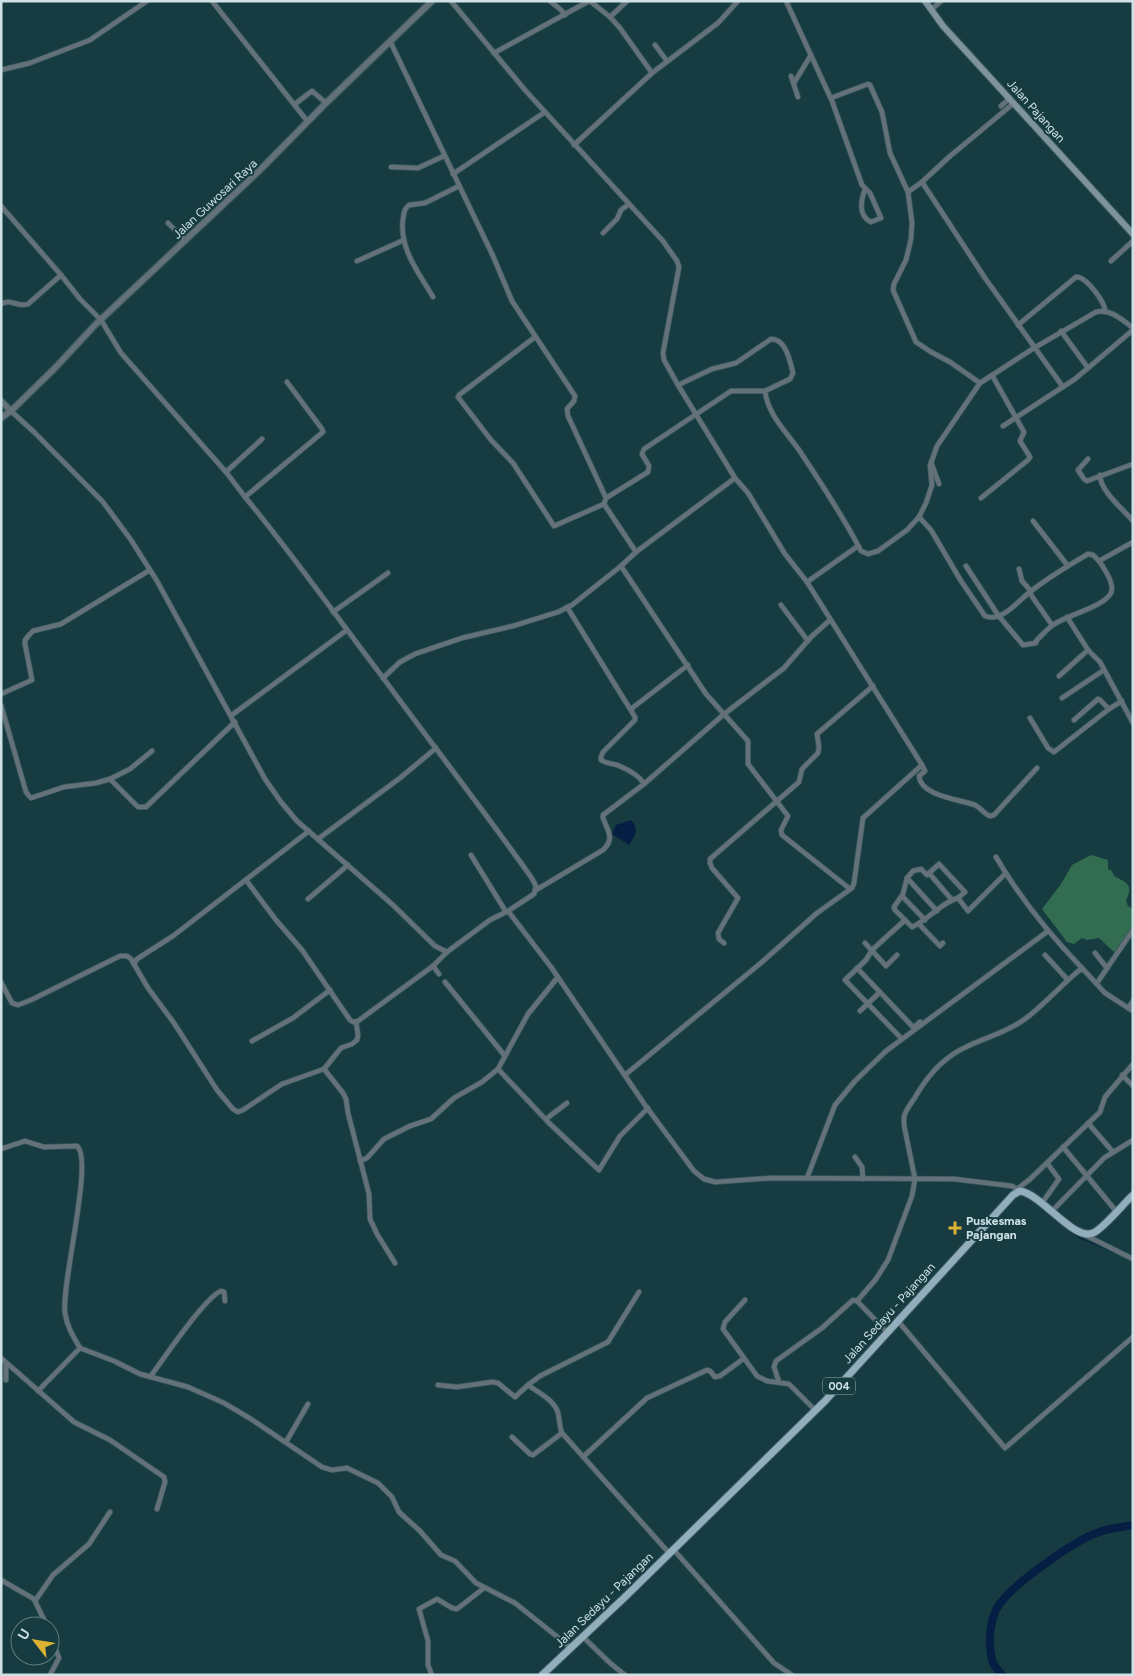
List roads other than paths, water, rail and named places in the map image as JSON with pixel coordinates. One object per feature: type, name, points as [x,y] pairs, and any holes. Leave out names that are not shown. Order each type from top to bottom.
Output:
[{"type":"main road","name":"Jalan Pajangan","points":[[925,1],[943,26],[1133,234]]},
{"type":"main road","points":[[1019,1190],[1042,1203],[1070,1226],[1084,1234],[1096,1232],[1133,1195]]},
{"type":"main road","name":"Jalan Sedayu - Pajangan","points":[[542,1675],[815,1410],[1019,1190]]},
{"type":"street","points":[[1,70],[30,63],[90,40],[147,1]]},
{"type":"street","points":[[212,1],[296,104],[308,122]]},
{"type":"street","name":"Jalan Guwosari Raya","points":[[1,418],[11,411],[101,320],[260,170],[326,103],[432,1]]},
{"type":"street","points":[[451,1],[574,145],[663,241],[679,265],[675,296],[663,353],[664,360],[735,478],[748,493],[785,554],[807,582],[922,764],[925,772],[919,778],[927,790],[976,806],[990,816],[994,815],[1037,768]]},
{"type":"street","points":[[550,1],[565,15]]},
{"type":"street","points":[[494,53],[590,1],[610,17],[652,73]]},
{"type":"street","points":[[610,17],[626,1]]},
{"type":"street","points":[[574,145],[652,73],[718,23],[738,1]]},
{"type":"street","points":[[786,1],[831,98],[865,189],[870,193],[881,218],[871,222],[867,220],[861,206],[865,189]]},
{"type":"street","points":[[931,10],[941,1]]},
{"type":"street","points":[[390,41],[493,256],[512,301],[575,396],[574,401],[567,409],[568,416],[606,498]]},
{"type":"street","points":[[655,45],[667,61]]},
{"type":"street","points":[[794,83],[811,55]]},
{"type":"street","points":[[790,76],[798,96]]},
{"type":"street","points":[[831,98],[868,84],[870,85],[882,112],[890,152],[908,192],[912,223],[911,239],[906,260],[893,290],[916,342],[980,383]]},
{"type":"street","points":[[296,104],[312,91],[326,103]]},
{"type":"street","points":[[1002,106],[1012,100]]},
{"type":"street","points":[[908,192],[922,182],[1012,100]]},
{"type":"street","points":[[453,174],[545,112]]},
{"type":"street","points":[[391,167],[418,168],[444,156]]},
{"type":"street","points":[[922,182],[1018,325],[1063,387]]},
{"type":"street","points":[[433,297],[408,254],[402,223],[404,213],[409,205],[425,203],[459,186]]},
{"type":"street","points":[[603,234],[618,219],[621,210],[630,204]]},
{"type":"street","points":[[1,206],[76,295],[101,320],[121,353],[226,472],[282,542],[526,870],[536,890]]},
{"type":"street","points":[[168,222],[185,240]]},
{"type":"street","points":[[357,261],[404,240]]},
{"type":"street","points":[[1111,261],[1133,241]]},
{"type":"street","points":[[1,304],[12,301],[22,306],[28,304],[61,275]]},
{"type":"street","points":[[1018,325],[1076,277],[1083,278],[1088,283],[1106,309],[1105,312]]},
{"type":"street","points":[[765,391],[772,414],[803,455],[858,546],[865,554],[868,554],[878,551],[907,530],[919,517],[932,486],[931,460],[937,446],[980,383],[1061,331],[1096,312],[1105,312],[1120,318],[1133,329],[1063,387],[1004,426]]},
{"type":"street","points":[[1061,331],[1088,368]]},
{"type":"street","points":[[535,337],[458,397],[491,440],[513,463],[554,526],[604,504],[606,498],[648,472],[649,466],[642,454],[644,449],[696,414],[734,390],[765,391],[790,379],[793,373],[787,353],[778,341],[773,338],[736,363],[712,369],[678,386]]},
{"type":"street","points":[[981,498],[1029,459],[1029,454],[1020,441],[1024,432],[992,375]]},
{"type":"street","points":[[245,497],[322,432],[322,429],[287,382]]},
{"type":"street","points":[[1,401],[103,502],[131,540],[232,715],[265,779],[281,802],[297,821],[393,905],[434,946],[447,952]]},
{"type":"street","points":[[226,472],[262,439]]},
{"type":"street","points":[[1088,459],[1078,468],[1084,480],[1087,481],[1133,464]]},
{"type":"street","points":[[931,460],[939,484]]},
{"type":"street","points":[[1100,475],[1100,483],[1104,490],[1133,520]]},
{"type":"street","points":[[382,678],[400,662],[415,654],[462,638],[556,613],[567,607],[621,566],[636,552],[735,478]]},
{"type":"street","points":[[604,504],[636,552]]},
{"type":"street","points":[[919,517],[931,530],[961,581],[985,616],[993,618],[998,616],[1009,611],[1031,591],[1088,554],[1093,555],[1099,561],[1112,587],[1110,594],[1106,598],[1090,608],[1052,625],[1036,640],[1036,643],[1024,645],[998,616],[966,566]]},
{"type":"street","points":[[1033,521],[1068,566]]},
{"type":"street","points":[[1099,561],[1133,542]]},
{"type":"street","points":[[807,582],[858,546]]},
{"type":"street","points":[[621,566],[706,694],[748,742],[748,764],[788,816],[781,831],[784,837],[850,889]]},
{"type":"street","points":[[1019,569],[1022,581],[1031,591],[1031,595],[1052,625]]},
{"type":"street","points":[[1,694],[32,680],[25,644],[27,637],[33,631],[61,624],[150,570]]},
{"type":"street","points":[[333,612],[388,573]]},
{"type":"street","points":[[781,605],[808,641]]},
{"type":"street","points":[[567,607],[636,717],[636,720],[603,752],[601,760],[631,772],[641,779],[644,784]]},
{"type":"street","points":[[1067,617],[1088,650],[1100,662],[1133,723]]},
{"type":"street","points":[[356,1022],[433,966],[447,952],[490,920],[507,912],[534,894],[536,890],[608,846],[611,841],[602,818],[603,815],[644,784],[724,715],[784,668],[830,620]]},
{"type":"street","points":[[232,715],[347,630]]},
{"type":"street","points":[[1060,676],[1088,650]]},
{"type":"street","points":[[631,709],[688,665]]},
{"type":"street","points":[[1062,698],[1104,670]]},
{"type":"street","points":[[724,943],[719,939],[718,933],[738,898],[712,868],[710,858],[778,803],[800,782],[802,769],[818,753],[817,734],[873,686]]},
{"type":"street","points":[[1074,720],[1098,699],[1110,709]]},
{"type":"street","points":[[1030,718],[1048,748],[1054,752],[1122,701]]},
{"type":"street","points":[[1,705],[29,796],[33,798],[64,787],[96,783],[110,779],[130,770],[152,751]]},
{"type":"street","points":[[110,779],[138,807],[146,807],[235,722]]},
{"type":"street","points":[[318,839],[400,778],[436,748]]},
{"type":"street","points":[[625,1075],[762,962],[817,913],[850,889],[854,883],[863,818],[922,764]]},
{"type":"street","points":[[134,964],[137,959],[173,936],[309,831]]},
{"type":"street","points":[[471,855],[507,912],[558,978],[648,1108],[694,1170],[709,1181],[771,1178],[954,1179],[1012,1186],[1019,1190],[1100,1112],[1105,1097],[1133,1064]]},
{"type":"street","points":[[996,857],[1048,932],[1105,993],[1130,1009],[1133,1001]]},
{"type":"street","points":[[939,864],[965,892],[912,927],[894,907],[902,896],[907,878],[913,871],[921,869],[927,875],[939,864]]},
{"type":"street","points":[[308,899],[348,865]]},
{"type":"street","points":[[930,873],[952,900]]},
{"type":"street","points":[[958,898],[968,911],[1006,873]]},
{"type":"street","points":[[907,878],[937,911]]},
{"type":"street","points":[[246,880],[276,920],[302,950],[350,1020],[356,1022]]},
{"type":"street","points":[[902,896],[925,920]]},
{"type":"street","points":[[900,1037],[845,980],[866,960],[872,950],[905,920]]},
{"type":"street","points":[[919,924],[940,946],[943,943]]},
{"type":"street","points":[[1097,983],[1133,930]]},
{"type":"street","points":[[806,1178],[832,1111],[843,1093],[886,1051],[1048,932]]},
{"type":"street","points":[[865,943],[886,966],[898,955]]},
{"type":"street","points":[[1095,952],[1107,968]]},
{"type":"street","points":[[1045,955],[1067,979]]},
{"type":"street","points":[[1,982],[12,1003],[18,1005],[41,996],[120,956],[127,956],[174,1023],[217,1090],[238,1112],[288,1081],[324,1069],[341,1048],[357,1040],[356,1022]]},
{"type":"street","points":[[433,966],[439,974]]},
{"type":"street","points":[[857,968],[913,1027]]},
{"type":"street","points":[[779,1382],[774,1367],[776,1361],[822,1328],[853,1300],[857,1301],[876,1279],[888,1260],[912,1196],[915,1179],[904,1125],[905,1112],[931,1074],[938,1065],[954,1053],[993,1037],[1025,1019],[1067,979],[1082,968]]},
{"type":"street","points":[[360,1160],[367,1158],[384,1139],[410,1126],[431,1119],[454,1098],[482,1082],[498,1069],[528,1014],[558,978]]},
{"type":"street","points":[[445,982],[505,1056]]},
{"type":"street","points":[[252,1041],[275,1030],[330,990]]},
{"type":"street","points":[[860,1011],[880,992]]},
{"type":"street","points":[[894,1041],[920,1022]]},
{"type":"street","points":[[324,1069],[346,1099],[348,1114],[369,1194],[370,1219],[395,1263]]},
{"type":"street","points":[[498,1069],[599,1170],[620,1136],[648,1108]]},
{"type":"street","points":[[1122,1075],[1133,1086]]},
{"type":"street","points":[[546,1119],[567,1103]]},
{"type":"street","points":[[1088,1123],[1113,1152]]},
{"type":"street","points":[[1052,1210],[1104,1158],[1133,1140]]},
{"type":"street","points":[[1,1148],[25,1141],[44,1147],[65,1145],[77,1146],[80,1149],[82,1171],[72,1256],[66,1278],[65,1311],[69,1330],[80,1348],[114,1361],[140,1374],[188,1387],[224,1403],[322,1467],[332,1470],[347,1468],[378,1484],[392,1496],[399,1512],[420,1531],[441,1555],[455,1561],[476,1583],[515,1603],[570,1647]]},
{"type":"street","points":[[1063,1147],[1116,1212]]},
{"type":"street","points":[[855,1157],[862,1167],[863,1179]]},
{"type":"street","points":[[1042,1203],[1059,1179],[1047,1163]]},
{"type":"street","points":[[1084,1234],[1133,1259]]},
{"type":"street","points":[[150,1377],[179,1337],[213,1296],[221,1291],[224,1292],[225,1301]]},
{"type":"street","points":[[438,1385],[457,1387],[492,1382],[498,1383],[515,1397],[547,1372],[608,1342],[639,1292]]},
{"type":"street","points":[[745,1300],[725,1322],[723,1327],[743,1359],[757,1376],[762,1379],[791,1385],[815,1410]]},
{"type":"street","points":[[857,1301],[887,1332]]},
{"type":"street","points":[[898,1320],[1005,1448],[1133,1338]]},
{"type":"street","points":[[38,1391],[80,1348]]},
{"type":"street","points":[[1,1358],[74,1422],[110,1440],[164,1477],[165,1482],[157,1509]]},
{"type":"street","points":[[583,1457],[653,1394],[707,1370],[715,1376],[720,1376],[743,1359]]},
{"type":"street","points":[[6,1363],[6,1380]]},
{"type":"street","points":[[528,1385],[556,1407],[559,1428],[583,1457],[774,1663],[792,1675]]},
{"type":"street","points":[[286,1442],[308,1404]]},
{"type":"street","points":[[512,1437],[533,1455],[562,1433]]},
{"type":"street","points":[[35,1601],[53,1575],[89,1544],[110,1512]]},
{"type":"street","points":[[1,1580],[27,1594],[35,1601],[42,1616]]},
{"type":"street","points":[[432,1675],[429,1668],[428,1641],[420,1609],[437,1598],[452,1608],[457,1608],[484,1588]]},
{"type":"street","points":[[583,1637],[625,1675]]},
{"type":"water","points":[[631,820],[636,829],[635,836],[629,845],[612,834],[616,825]]},
{"type":"waterway","points":[[1054,1218],[1079,1238],[1129,1259]]},
{"type":"waterway","points":[[1002,1675],[993,1663],[990,1643],[994,1616],[1002,1601],[1042,1566],[1074,1544],[1099,1532],[1133,1525]]},
{"type":"place","name":"Puskesmas Pajangan","points":[[955,1228]]}]
